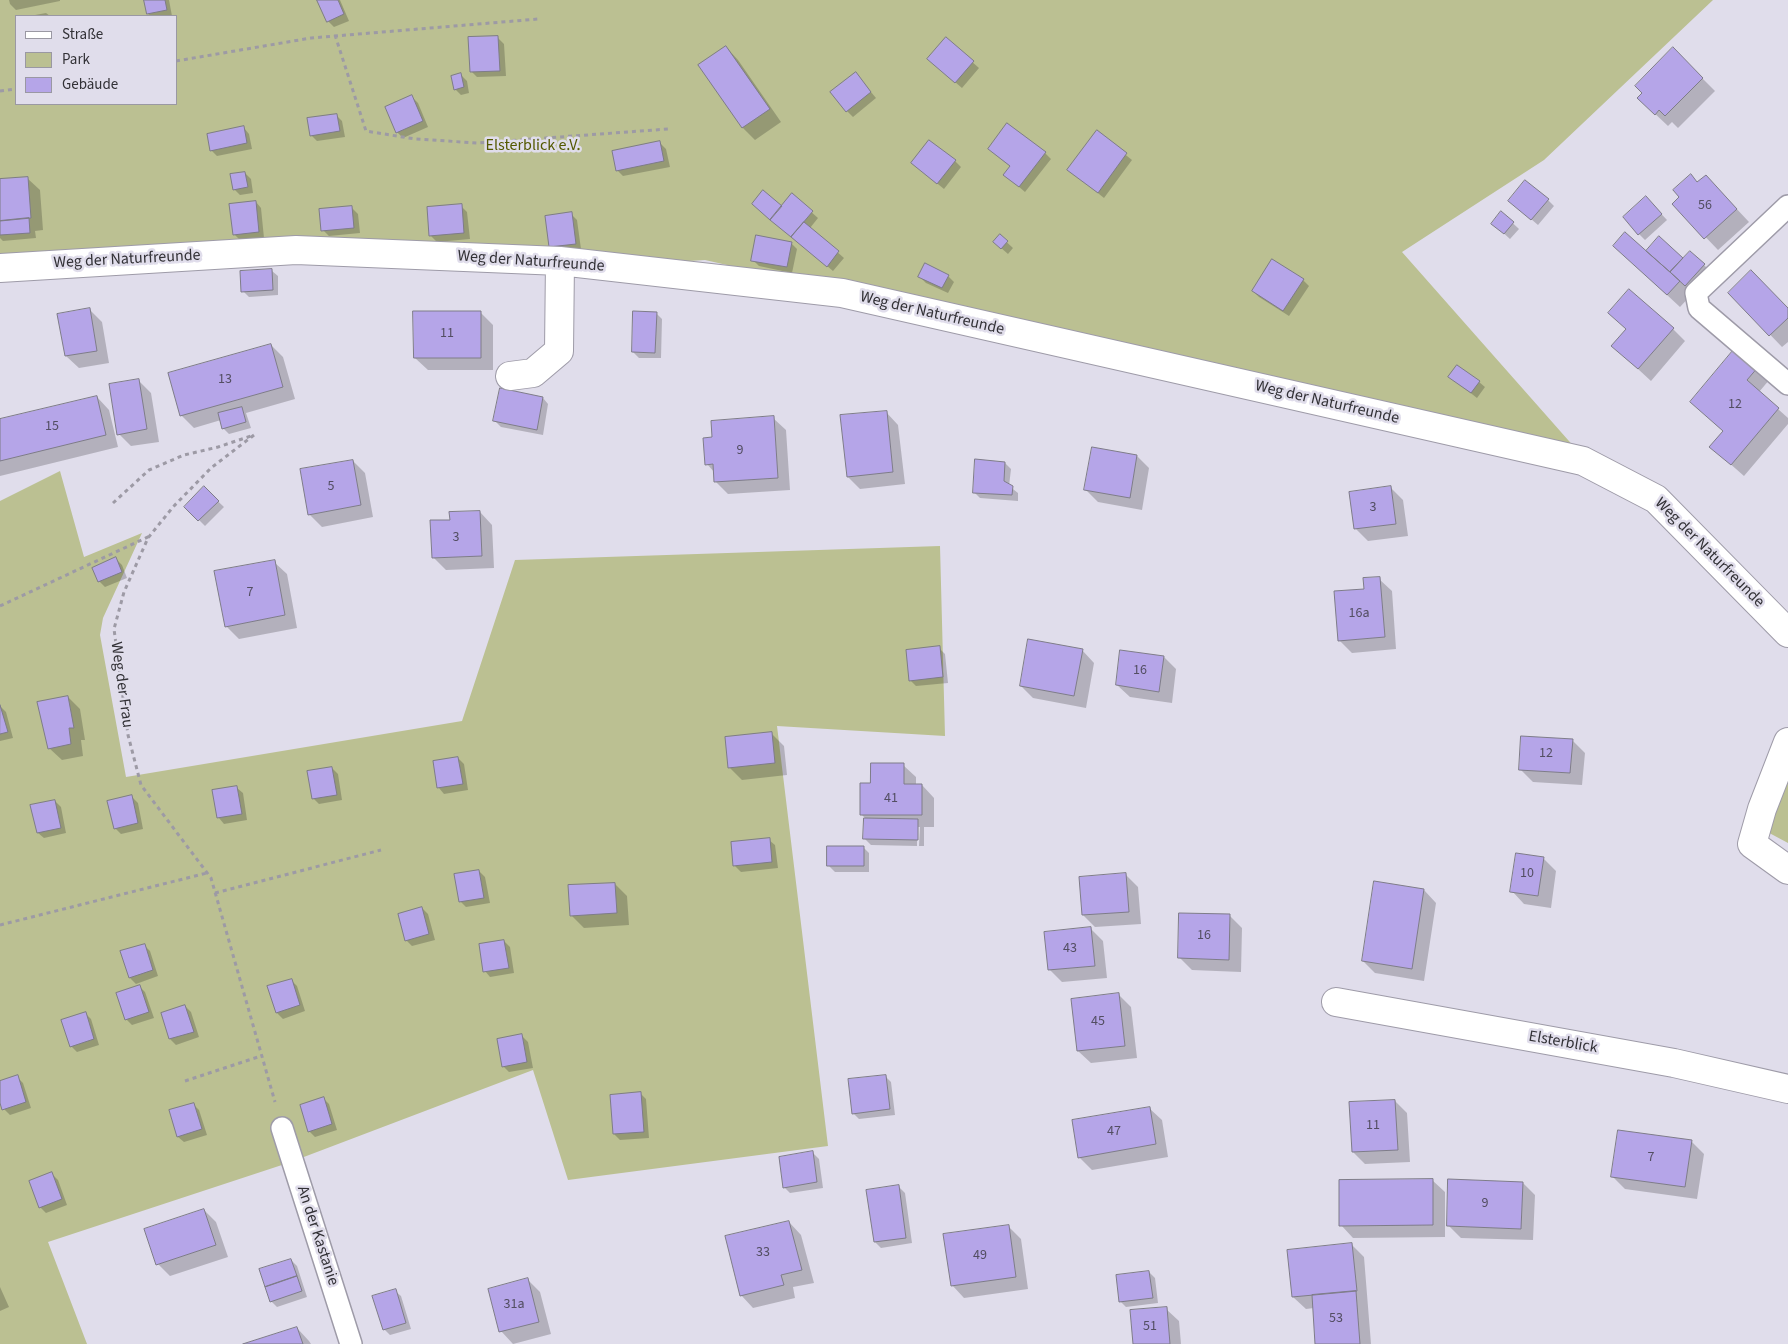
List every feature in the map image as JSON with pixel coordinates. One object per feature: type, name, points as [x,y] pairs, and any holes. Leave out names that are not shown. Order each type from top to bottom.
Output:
[{"type":"street","name":"Weg der Naturfreunde","points":[[0,268],[296,250],[560,261],[842,293],[1583,461],[1656,499],[1788,632]]},
{"type":"street","points":[[510,376],[532,372],[559,351],[560,261]]},
{"type":"street","points":[[1788,742],[1762,809],[1752,844],[1788,870]]},
{"type":"street","name":"Elsterblick","points":[[1336,1002],[1674,1063],[1788,1089]]},
{"type":"lane","points":[[1788,206],[1696,294],[1699,308],[1788,384]]},
{"type":"lane","name":"An der Kastanie","points":[[282,1128],[351,1344]]},
{"type":"path","points":[[178,61],[335,35],[538,18]]},
{"type":"path","points":[[335,35],[366,132],[415,139],[478,143],[668,129]]},
{"type":"path","points":[[0,91],[15,88]]},
{"type":"path","name":"Weg der Frau","points":[[114,503],[149,470],[184,455],[218,447],[254,435],[211,468],[173,507],[150,536],[124,592],[114,629],[128,735],[140,786],[210,878],[282,1128]]},
{"type":"path","points":[[0,606],[150,536]]},
{"type":"path","points":[[215,893],[381,850]]},
{"type":"path","points":[[0,925],[207,873]]},
{"type":"path","points":[[185,1081],[261,1056]]},
{"type":"green space","name":"Elsterblick e.V.","points":[[0,0],[1713,0],[1544,160],[1402,252],[1576,449],[1128,356],[705,260],[543,270],[296,261],[0,279]]},
{"type":"green space","points":[[60,471],[84,557],[142,533],[103,618],[100,635],[126,777],[462,721],[515,560],[940,546],[945,736],[777,726],[828,1146],[568,1180],[533,1070],[288,1163],[48,1242],[87,1344],[0,1344],[0,501]]},
{"type":"green space","points":[[1788,736],[1788,843],[1745,820]]},
{"type":"building","points":[[144,0],[165,0],[167,10],[147,14]]},
{"type":"building","points":[[317,0],[338,0],[344,14],[327,22]]},
{"type":"building","points":[[498,36],[500,71],[470,72],[468,37]]},
{"type":"building","points":[[946,37],[974,61],[955,83],[927,59]]},
{"type":"building","points":[[726,46],[770,109],[742,128],[698,65]]},
{"type":"building","points":[[1673,47],[1703,78],[1665,116],[1659,110],[1655,115],[1637,98],[1642,93],[1635,86]]},
{"type":"building","points":[[856,72],[871,92],[846,112],[830,92]]},
{"type":"building","points":[[461,73],[464,87],[454,90],[451,76]]},
{"type":"building","points":[[412,95],[423,121],[396,133],[385,107]]},
{"type":"building","points":[[337,114],[340,131],[310,136],[307,118]]},
{"type":"building","points":[[1007,123],[1046,152],[1019,187],[1003,175],[1010,166],[988,149]]},
{"type":"building","points":[[244,126],[247,143],[210,151],[207,134]]},
{"type":"building","points":[[1097,130],[1127,153],[1098,193],[1067,170]]},
{"type":"building","points":[[929,140],[956,160],[937,184],[911,163]]},
{"type":"building","points":[[660,141],[664,161],[616,171],[612,151]]},
{"type":"building","points":[[245,172],[248,187],[233,190],[230,174]]},
{"type":"building","points":[[1691,174],[1697,182],[1706,175],[1737,209],[1704,239],[1672,204],[1679,197],[1673,190]]},
{"type":"building","points":[[28,177],[31,218],[0,221],[0,179]]},
{"type":"building","points":[[1525,180],[1549,199],[1531,220],[1508,201]]},
{"type":"building","points":[[763,190],[782,206],[770,220],[752,204]]},
{"type":"building","points":[[792,193],[813,211],[791,237],[770,220]]},
{"type":"building","points":[[1646,196],[1662,214],[1638,235],[1623,217]]},
{"type":"building","points":[[256,201],[259,232],[233,235],[229,204]]},
{"type":"building","points":[[462,204],[464,233],[429,236],[427,207]]},
{"type":"building","points":[[352,206],[354,228],[321,231],[319,209]]},
{"type":"building","points":[[1501,211],[1514,222],[1504,234],[1491,224]]},
{"type":"building","points":[[572,212],[576,244],[549,247],[545,216]]},
{"type":"building","points":[[29,218],[30,233],[0,235],[0,221]]},
{"type":"building","points":[[804,222],[839,251],[827,267],[791,237]]},
{"type":"building","points":[[1625,232],[1680,281],[1667,295],[1613,246]]},
{"type":"building","points":[[1000,234],[1008,241],[1001,249],[993,242]]},
{"type":"building","points":[[756,235],[792,242],[787,267],[751,261]]},
{"type":"building","points":[[1659,236],[1683,258],[1670,272],[1646,251]]},
{"type":"building","points":[[1690,251],[1705,264],[1685,286],[1670,272]]},
{"type":"building","points":[[1272,259],[1304,279],[1283,311],[1252,291]]},
{"type":"building","points":[[925,263],[949,275],[942,288],[918,277]]},
{"type":"building","points":[[272,269],[273,290],[241,292],[240,271]]},
{"type":"building","points":[[1751,270],[1788,308],[1788,318],[1769,336],[1728,293]]},
{"type":"building","points":[[1629,289],[1674,328],[1638,369],[1611,346],[1626,329],[1608,313]]},
{"type":"building","points":[[90,308],[97,351],[65,356],[57,314]]},
{"type":"building","points":[[413,311],[481,311],[481,358],[414,358]]},
{"type":"building","points":[[633,311],[657,312],[655,353],[632,352]]},
{"type":"building","points":[[271,344],[283,387],[180,416],[168,373]]},
{"type":"building","points":[[1736,347],[1759,366],[1747,380],[1779,408],[1731,465],[1709,447],[1723,431],[1690,402]]},
{"type":"building","points":[[1457,365],[1480,381],[1471,393],[1448,377]]},
{"type":"building","points":[[139,379],[147,429],[117,435],[109,384]]},
{"type":"building","points":[[500,388],[543,397],[537,430],[493,421]]},
{"type":"building","points":[[97,396],[106,435],[0,461],[0,419]]},
{"type":"building","points":[[242,407],[246,422],[222,429],[218,413]]},
{"type":"building","points":[[887,411],[893,472],[847,477],[840,415]]},
{"type":"building","points":[[774,416],[778,478],[714,482],[713,464],[705,465],[703,438],[712,437],[711,421]]},
{"type":"building","points":[[1092,447],[1137,455],[1130,498],[1084,490]]},
{"type":"building","points":[[975,459],[1005,462],[1004,481],[1013,486],[1012,495],[973,493]]},
{"type":"building","points":[[353,460],[361,505],[308,515],[300,469]]},
{"type":"building","points":[[204,486],[219,501],[198,521],[184,507]]},
{"type":"building","points":[[1391,486],[1396,524],[1354,529],[1349,492]]},
{"type":"building","points":[[480,511],[482,556],[432,558],[430,520],[450,520],[449,512]]},
{"type":"building","points":[[116,557],[122,572],[98,582],[92,568]]},
{"type":"building","points":[[275,560],[285,615],[225,627],[214,571]]},
{"type":"building","points":[[1380,577],[1385,637],[1338,641],[1334,591],[1364,589],[1363,578]]},
{"type":"building","points":[[1028,639],[1083,649],[1074,696],[1020,686]]},
{"type":"building","points":[[940,646],[943,677],[909,681],[906,650]]},
{"type":"building","points":[[1120,650],[1164,656],[1159,692],[1116,685]]},
{"type":"building","points":[[68,696],[74,728],[69,728],[71,744],[48,749],[37,702]]},
{"type":"building","points":[[0,705],[8,732],[0,734]]},
{"type":"building","points":[[772,732],[775,763],[728,768],[725,737]]},
{"type":"building","points":[[1521,736],[1573,739],[1570,773],[1519,770]]},
{"type":"building","points":[[458,757],[463,784],[437,788],[433,761]]},
{"type":"building","points":[[871,763],[904,763],[904,784],[922,784],[922,815],[860,815],[860,783],[870,783]]},
{"type":"building","points":[[332,767],[337,795],[312,799],[307,771]]},
{"type":"building","points":[[237,786],[242,814],[217,818],[212,790]]},
{"type":"building","points":[[132,795],[138,823],[114,829],[107,801]]},
{"type":"building","points":[[55,800],[61,828],[37,833],[30,805]]},
{"type":"building","points":[[864,818],[918,819],[918,840],[863,839]]},
{"type":"building","points":[[770,838],[772,862],[733,866],[731,842]]},
{"type":"building","points":[[827,846],[864,846],[864,866],[827,866]]},
{"type":"building","points":[[1516,853],[1544,857],[1538,896],[1510,892]]},
{"type":"building","points":[[479,870],[484,898],[459,902],[454,874]]},
{"type":"building","points":[[1126,873],[1129,912],[1082,915],[1079,877]]},
{"type":"building","points":[[1374,881],[1424,889],[1412,969],[1362,961]]},
{"type":"building","points":[[615,883],[617,913],[570,916],[568,885]]},
{"type":"building","points":[[422,907],[429,934],[405,941],[398,914]]},
{"type":"building","points":[[1179,913],[1230,914],[1229,960],[1178,958]]},
{"type":"building","points":[[1091,927],[1095,966],[1048,970],[1044,932]]},
{"type":"building","points":[[504,940],[509,968],[483,972],[479,944]]},
{"type":"building","points":[[145,944],[153,970],[129,978],[120,951]]},
{"type":"building","points":[[292,979],[300,1005],[276,1013],[267,986]]},
{"type":"building","points":[[140,985],[149,1012],[125,1020],[116,993]]},
{"type":"building","points":[[1119,993],[1125,1046],[1077,1051],[1071,999]]},
{"type":"building","points":[[185,1005],[194,1032],[169,1039],[161,1013]]},
{"type":"building","points":[[86,1012],[94,1039],[70,1047],[61,1020]]},
{"type":"building","points":[[522,1034],[527,1062],[502,1067],[497,1039]]},
{"type":"building","points":[[18,1075],[26,1102],[2,1110],[0,1103],[0,1081]]},
{"type":"building","points":[[886,1075],[890,1109],[852,1114],[848,1079]]},
{"type":"building","points":[[641,1092],[644,1132],[613,1134],[610,1095]]},
{"type":"building","points":[[324,1097],[332,1124],[308,1132],[300,1105]]},
{"type":"building","points":[[1395,1100],[1398,1150],[1352,1152],[1349,1102]]},
{"type":"building","points":[[194,1103],[202,1129],[177,1137],[169,1110]]},
{"type":"building","points":[[1150,1107],[1156,1144],[1078,1158],[1072,1120]]},
{"type":"building","points":[[1618,1130],[1692,1140],[1685,1187],[1611,1177]]},
{"type":"building","points":[[813,1151],[817,1182],[783,1188],[779,1157]]},
{"type":"building","points":[[52,1172],[62,1199],[39,1208],[29,1181]]},
{"type":"building","points":[[1433,1179],[1433,1225],[1339,1226],[1339,1180]]},
{"type":"building","points":[[1448,1179],[1523,1182],[1521,1229],[1447,1226]]},
{"type":"building","points":[[899,1185],[906,1238],[874,1242],[866,1190]]},
{"type":"building","points":[[204,1209],[216,1245],[156,1265],[144,1229]]},
{"type":"building","points":[[789,1221],[802,1270],[781,1275],[784,1285],[740,1296],[725,1236]]},
{"type":"building","points":[[1009,1225],[1016,1277],[951,1286],[943,1234]]},
{"type":"building","points":[[1352,1243],[1357,1291],[1292,1297],[1287,1250]]},
{"type":"building","points":[[291,1259],[297,1276],[265,1287],[259,1269]]},
{"type":"building","points":[[1149,1271],[1153,1298],[1119,1302],[1116,1275]]},
{"type":"building","points":[[297,1276],[302,1291],[270,1302],[265,1287]]},
{"type":"building","points":[[528,1278],[539,1322],[499,1332],[488,1289]]},
{"type":"building","points":[[396,1289],[406,1323],[383,1330],[372,1296]]},
{"type":"building","points":[[1356,1291],[1360,1344],[1315,1344],[1312,1295]]},
{"type":"building","points":[[1167,1307],[1170,1344],[1133,1344],[1130,1310]]},
{"type":"building","points":[[297,1327],[303,1344],[243,1344]]}]
